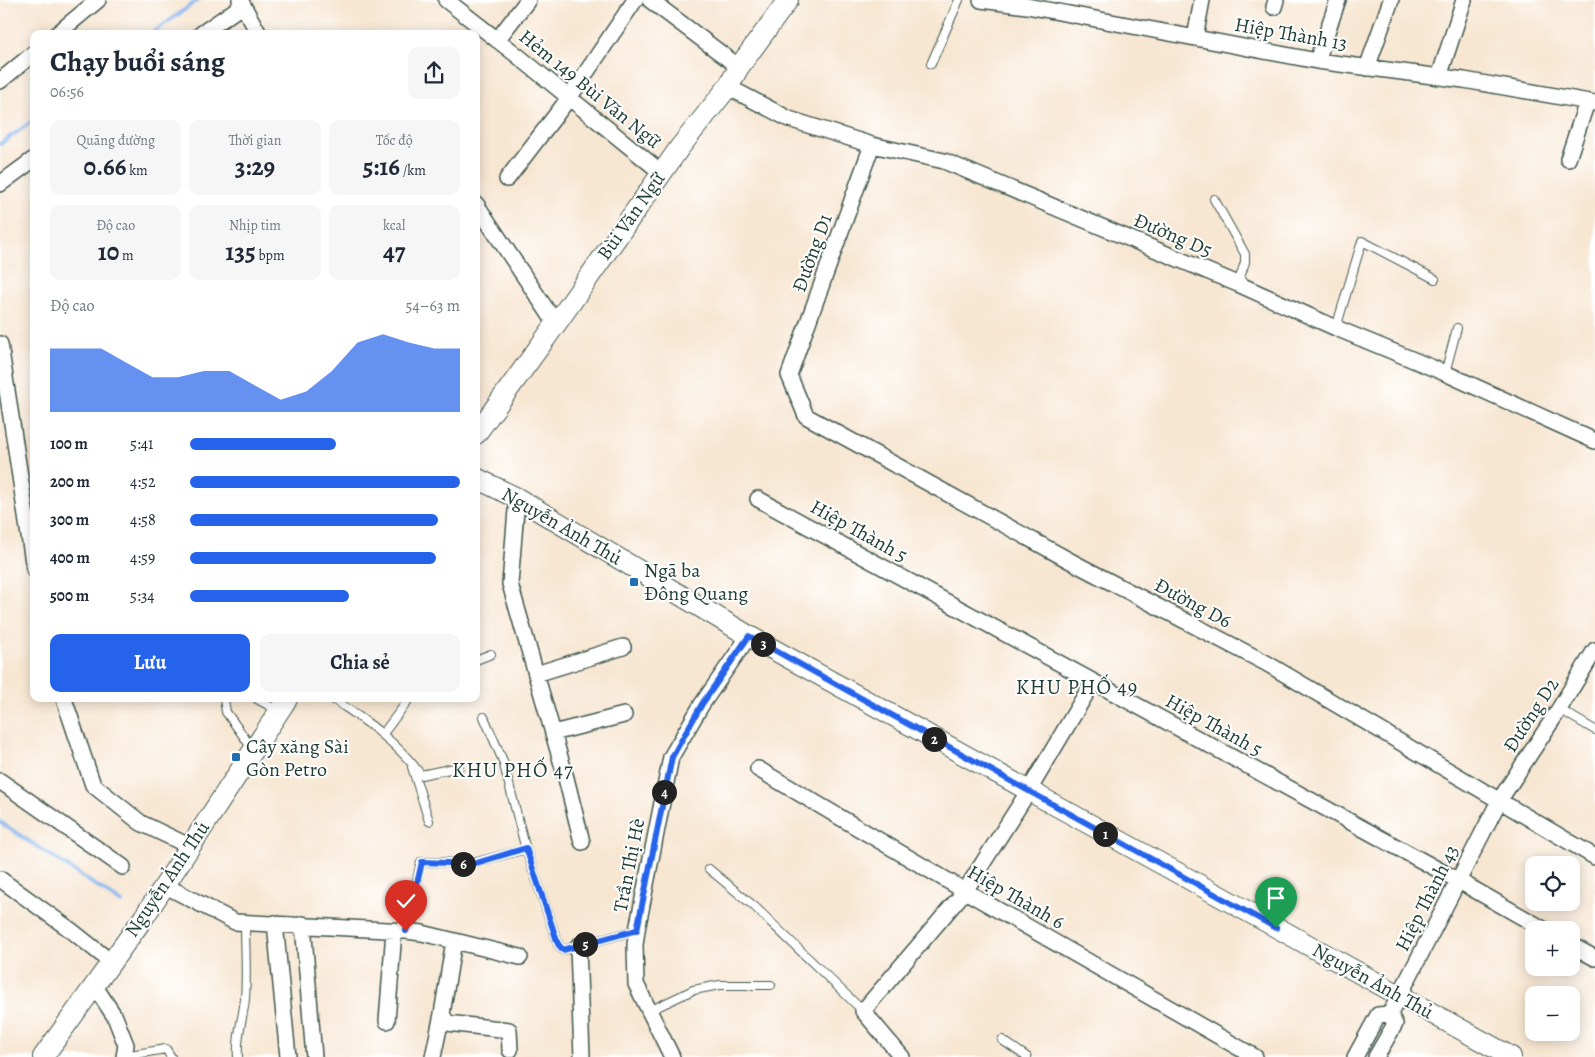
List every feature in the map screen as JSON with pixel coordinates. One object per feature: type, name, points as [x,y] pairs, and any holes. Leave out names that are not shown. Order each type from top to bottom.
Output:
[{"type":"main road","name":"Bùi Văn Ngữ","points":[[480,428],[662,173],[728,87],[739,66],[788,0]]},
{"type":"main road","name":"Nguyễn Ảnh Thủ","points":[[480,480],[517,498],[749,636],[1028,792],[1395,1005],[1511,1057]]},
{"type":"main road","name":"Nguyễn Ảnh Thủ","points":[[42,1057],[144,917],[283,705]]},
{"type":"street","points":[[62,30],[98,0]]},
{"type":"street","name":"Hẻm 149 Bùi Văn Ngữ","points":[[446,0],[662,173]]},
{"type":"street","points":[[497,40],[528,0]]},
{"type":"street","points":[[507,179],[569,98],[635,0]]},
{"type":"street","points":[[650,0],[739,66]]},
{"type":"street","name":"Hiệp Thành 13","points":[[981,0],[1027,6],[1317,61],[1439,77],[1591,103]]},
{"type":"street","points":[[1195,38],[1202,0]]},
{"type":"street","points":[[1317,61],[1338,0]]},
{"type":"street","points":[[1367,68],[1391,0]]},
{"type":"street","points":[[1439,77],[1464,0]]},
{"type":"street","points":[[207,30],[242,2],[257,30]]},
{"type":"street","points":[[0,81],[30,56]]},
{"type":"street","name":"Đường D5","points":[[728,87],[789,119],[872,145],[944,161],[1445,373],[1595,441]]},
{"type":"street","points":[[1568,159],[1591,103]]},
{"type":"street","name":"Đường D1","points":[[790,375],[872,145]]},
{"type":"street","points":[[0,184],[30,162]]},
{"type":"street","points":[[481,220],[556,324]]},
{"type":"street","points":[[0,344],[30,544]]},
{"type":"street","name":"Đường D6","points":[[790,375],[806,416],[1074,564],[1266,663],[1595,857]]},
{"type":"street","points":[[517,498],[510,584],[582,842]]},
{"type":"street","name":"Hiệp Thành 5","points":[[758,499],[1529,921]]},
{"type":"street","name":"Trần Thị Hè","points":[[672,1057],[636,984],[635,945],[637,930],[672,757],[702,704],[749,636]]},
{"type":"street","points":[[536,674],[623,647]]},
{"type":"street","name":"Đường D2","points":[[1499,801],[1559,710],[1595,650]]},
{"type":"street","points":[[902,1057],[862,1011],[965,891],[1028,792],[1093,682]]},
{"type":"street","points":[[65,702],[92,786],[141,824],[189,846]]},
{"type":"street","points":[[553,733],[624,715]]},
{"type":"street","name":"Hiệp Thành 6","points":[[758,769],[965,891],[1256,1057]]},
{"type":"street","points":[[0,781],[124,867]]},
{"type":"street","name":"Hiệp Thành 43","points":[[1376,1057],[1395,1024],[1395,1005],[1499,801]]},
{"type":"street","points":[[0,879],[111,962]]},
{"type":"street","points":[[164,885],[235,922],[303,924],[422,933],[520,957]]},
{"type":"street","points":[[275,923],[288,1057]]},
{"type":"street","points":[[303,924],[314,1057]]},
{"type":"street","points":[[387,1021],[400,931]]},
{"type":"street","points":[[433,1057],[454,941]]},
{"type":"street","points":[[578,946],[582,1057]]},
{"type":"street","points":[[1580,950],[1595,958]]},
{"type":"street","points":[[94,985],[114,1017],[126,1045],[124,1057]]},
{"type":"street","name":"Hiệp Thành 43","points":[[1355,1057],[1378,1016],[1395,1005]]},
{"type":"street","points":[[442,1014],[447,1023],[509,1030],[510,1050]]},
{"type":"lane","points":[[931,64],[959,0]]},
{"type":"lane","points":[[1214,199],[1245,254],[1246,262],[1238,284]]},
{"type":"lane","points":[[1336,328],[1362,241],[1435,280]]},
{"type":"lane","points":[[1445,373],[1457,328]]},
{"type":"lane","points":[[480,658],[491,654]]},
{"type":"lane","points":[[224,702],[226,712],[253,750]]},
{"type":"lane","points":[[270,702],[283,705]]},
{"type":"lane","points":[[337,702],[361,718],[409,758],[421,775],[459,767]]},
{"type":"lane","points":[[382,735],[407,702]]},
{"type":"lane","points":[[1559,710],[1595,730]]},
{"type":"lane","points":[[484,717],[503,761],[526,848],[558,944],[563,950],[637,930]]},
{"type":"lane","points":[[409,758],[429,821]]},
{"type":"lane","points":[[400,931],[422,862],[473,864],[526,848]]},
{"type":"lane","points":[[709,869],[755,907],[862,1011]]},
{"type":"lane","points":[[238,1057],[237,1042],[245,999],[245,921]]},
{"type":"lane","points":[[649,1011],[693,990],[720,985],[771,986]]},
{"type":"lane","points":[[1002,1040],[1027,1057]]},
{"type":"lane","points":[[124,1057],[166,1048],[171,1057]]},
{"type":"waterway","points":[[157,30],[198,0]]},
{"type":"waterway","points":[[0,144],[30,123]]},
{"type":"waterway","points":[[0,822],[122,903]]},
{"type":"place","name":"Ngã ba Đông Quang","points":[[634,582]]},
{"type":"place","name":"Cây xăng Sài Gòn Petro","points":[[236,757]]},
{"type":"district","name":"KHU PHỐ 49","points":[[1077,687]]},
{"type":"district","name":"KHU PHỐ 47","points":[[513,770]]},
{"type":"route","points":[[406,931],[422,862],[473,864],[526,848],[558,944],[563,950],[637,930],[672,757],[702,704],[749,636],[1276,928]]}]
